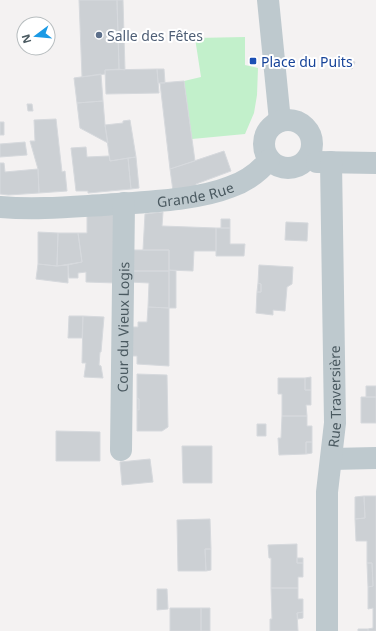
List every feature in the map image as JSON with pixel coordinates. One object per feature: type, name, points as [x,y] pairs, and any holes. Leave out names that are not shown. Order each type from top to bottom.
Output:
[{"type":"street","points":[[268,0],[280,121]]},
{"type":"street","points":[[280,121],[297,121],[309,132],[312,140],[310,156],[298,167],[290,169],[282,168],[269,160],[265,153],[264,137],[273,125],[280,121]]},
{"type":"street","name":"Grande Rue","points":[[0,207],[30,209],[124,204],[179,198],[220,191],[249,178],[269,160]]},
{"type":"street","points":[[305,161],[376,163]]},
{"type":"street","name":"Rue Traversière","points":[[327,631],[327,492],[335,423],[331,162]]},
{"type":"street","name":"Cour du Vieux Logis","points":[[121,450],[124,204]]},
{"type":"street","points":[[332,459],[376,458]]},
{"type":"green space","points":[[245,37],[245,65],[258,68],[257,95],[254,113],[245,134],[192,139],[184,81],[201,77],[195,38]]},
{"type":"building","name":"Salle des Fêtes","points":[[79,0],[117,0],[119,69],[105,70],[105,74],[82,77]]},
{"type":"building","points":[[117,0],[123,0],[125,70],[119,69]]},
{"type":"building","points":[[347,60],[355,62],[352,69],[345,66]]},
{"type":"building","points":[[157,69],[164,69],[165,83],[158,83]]},
{"type":"building","points":[[157,69],[159,93],[106,94],[105,70]]},
{"type":"building","points":[[101,74],[103,101],[77,103],[74,78]]},
{"type":"building","points":[[184,81],[195,161],[170,169],[160,83]]},
{"type":"building","points":[[103,101],[108,143],[80,128],[77,103]]},
{"type":"building","points":[[27,104],[32,104],[33,111],[28,111]]},
{"type":"building","points":[[56,119],[62,172],[65,171],[67,191],[39,193],[38,169],[30,141],[35,141],[34,120]]},
{"type":"building","points":[[130,120],[136,157],[110,161],[105,125],[123,123],[123,121]]},
{"type":"building","points":[[0,122],[4,122],[4,135],[0,135]]},
{"type":"building","points":[[25,142],[27,155],[0,157],[0,144]]},
{"type":"building","points":[[86,147],[87,157],[109,156],[110,161],[128,158],[131,189],[88,193],[88,191],[76,191],[71,148]]},
{"type":"building","points":[[224,151],[231,171],[196,184],[196,186],[173,191],[170,169]]},
{"type":"building","points":[[136,157],[139,188],[131,189],[128,158]]},
{"type":"building","points":[[0,163],[4,163],[5,172],[38,169],[39,193],[8,195],[0,194]]},
{"type":"building","points":[[163,212],[162,226],[216,228],[216,251],[194,251],[193,271],[169,270],[169,250],[143,250],[145,214]]},
{"type":"building","points":[[87,213],[117,215],[116,283],[86,282],[86,272],[78,273],[78,278],[69,278],[68,265],[82,262],[78,233],[87,233]]},
{"type":"building","points":[[221,219],[230,219],[230,228],[221,228]]},
{"type":"building","points":[[286,222],[308,223],[307,241],[285,240]]},
{"type":"building","points":[[216,228],[230,228],[230,244],[245,244],[244,256],[216,256]]},
{"type":"building","points":[[38,232],[58,233],[57,266],[38,264]]},
{"type":"building","points":[[58,233],[78,233],[82,262],[57,266]]},
{"type":"building","points":[[130,250],[169,250],[169,271],[130,271]]},
{"type":"building","points":[[38,264],[57,266],[68,265],[68,283],[36,279]]},
{"type":"building","points":[[259,265],[293,267],[292,284],[287,287],[285,311],[273,310],[273,315],[256,313],[257,292],[261,292],[261,284],[258,283]]},
{"type":"building","points":[[169,270],[176,271],[176,308],[169,308]]},
{"type":"building","points":[[130,271],[169,271],[169,308],[148,307],[149,283],[130,282]]},
{"type":"building","points":[[258,283],[261,284],[261,292],[257,292]]},
{"type":"building","points":[[148,307],[169,308],[169,366],[137,364],[137,356],[128,356],[129,327],[138,327],[138,322],[147,322]]},
{"type":"building","points":[[69,316],[83,316],[82,338],[68,338]]},
{"type":"building","points":[[83,316],[104,317],[99,365],[101,366],[103,378],[84,377],[86,363],[82,363]]},
{"type":"building","points":[[137,374],[167,375],[168,427],[162,431],[137,431],[137,409],[139,410],[139,399],[137,398]]},
{"type":"building","points":[[311,377],[311,390],[305,390],[305,378]]},
{"type":"building","points":[[278,378],[305,378],[305,390],[311,390],[311,405],[306,405],[307,416],[282,416],[282,394],[278,394]]},
{"type":"building","points":[[366,386],[376,386],[376,397],[366,397]]},
{"type":"building","points":[[361,397],[376,397],[376,423],[361,423]]},
{"type":"building","points":[[137,398],[139,399],[139,410],[137,409]]},
{"type":"building","points":[[282,416],[307,416],[307,426],[312,426],[312,442],[306,442],[306,454],[279,455],[278,438],[281,438]]},
{"type":"building","points":[[257,424],[266,424],[266,436],[257,436]]},
{"type":"building","points":[[56,431],[100,432],[100,461],[56,461]]},
{"type":"building","points":[[306,442],[312,442],[312,453],[306,454]]},
{"type":"building","points":[[182,446],[212,446],[212,483],[183,483]]},
{"type":"building","points":[[150,459],[153,482],[122,485],[120,462]]},
{"type":"building","points":[[364,496],[376,496],[376,631],[368,631],[368,629],[373,628],[373,608],[368,609],[368,587],[373,586],[372,563],[367,563],[367,541],[356,541],[355,519],[365,518]]},
{"type":"building","points":[[364,496],[365,518],[355,519],[355,497]]},
{"type":"building","points":[[210,519],[211,549],[205,549],[206,571],[178,571],[177,520]]},
{"type":"building","points":[[297,544],[297,563],[303,563],[303,577],[298,577],[298,588],[271,588],[271,558],[269,558],[268,545]]},
{"type":"building","points":[[205,549],[211,549],[211,570],[206,571]]},
{"type":"building","points":[[297,558],[303,558],[303,563],[297,563]]},
{"type":"building","points":[[367,563],[372,563],[373,586],[368,587]]},
{"type":"building","points":[[271,588],[298,588],[298,599],[303,599],[303,612],[297,613],[298,631],[270,631],[270,619],[272,619]]},
{"type":"building","points":[[157,589],[167,589],[168,609],[157,610]]},
{"type":"building","points":[[170,608],[201,608],[201,631],[170,631]]},
{"type":"building","points":[[201,608],[210,608],[210,631],[201,631]]},
{"type":"building","points":[[303,612],[303,618],[298,619],[297,613]]},
{"type":"building","points":[[358,629],[368,629],[368,631],[358,631]]},
{"type":"place","name":"Salle des Fêtes","points":[[99,35]]},
{"type":"place","name":"Place du Puits","points":[[253,61]]}]
